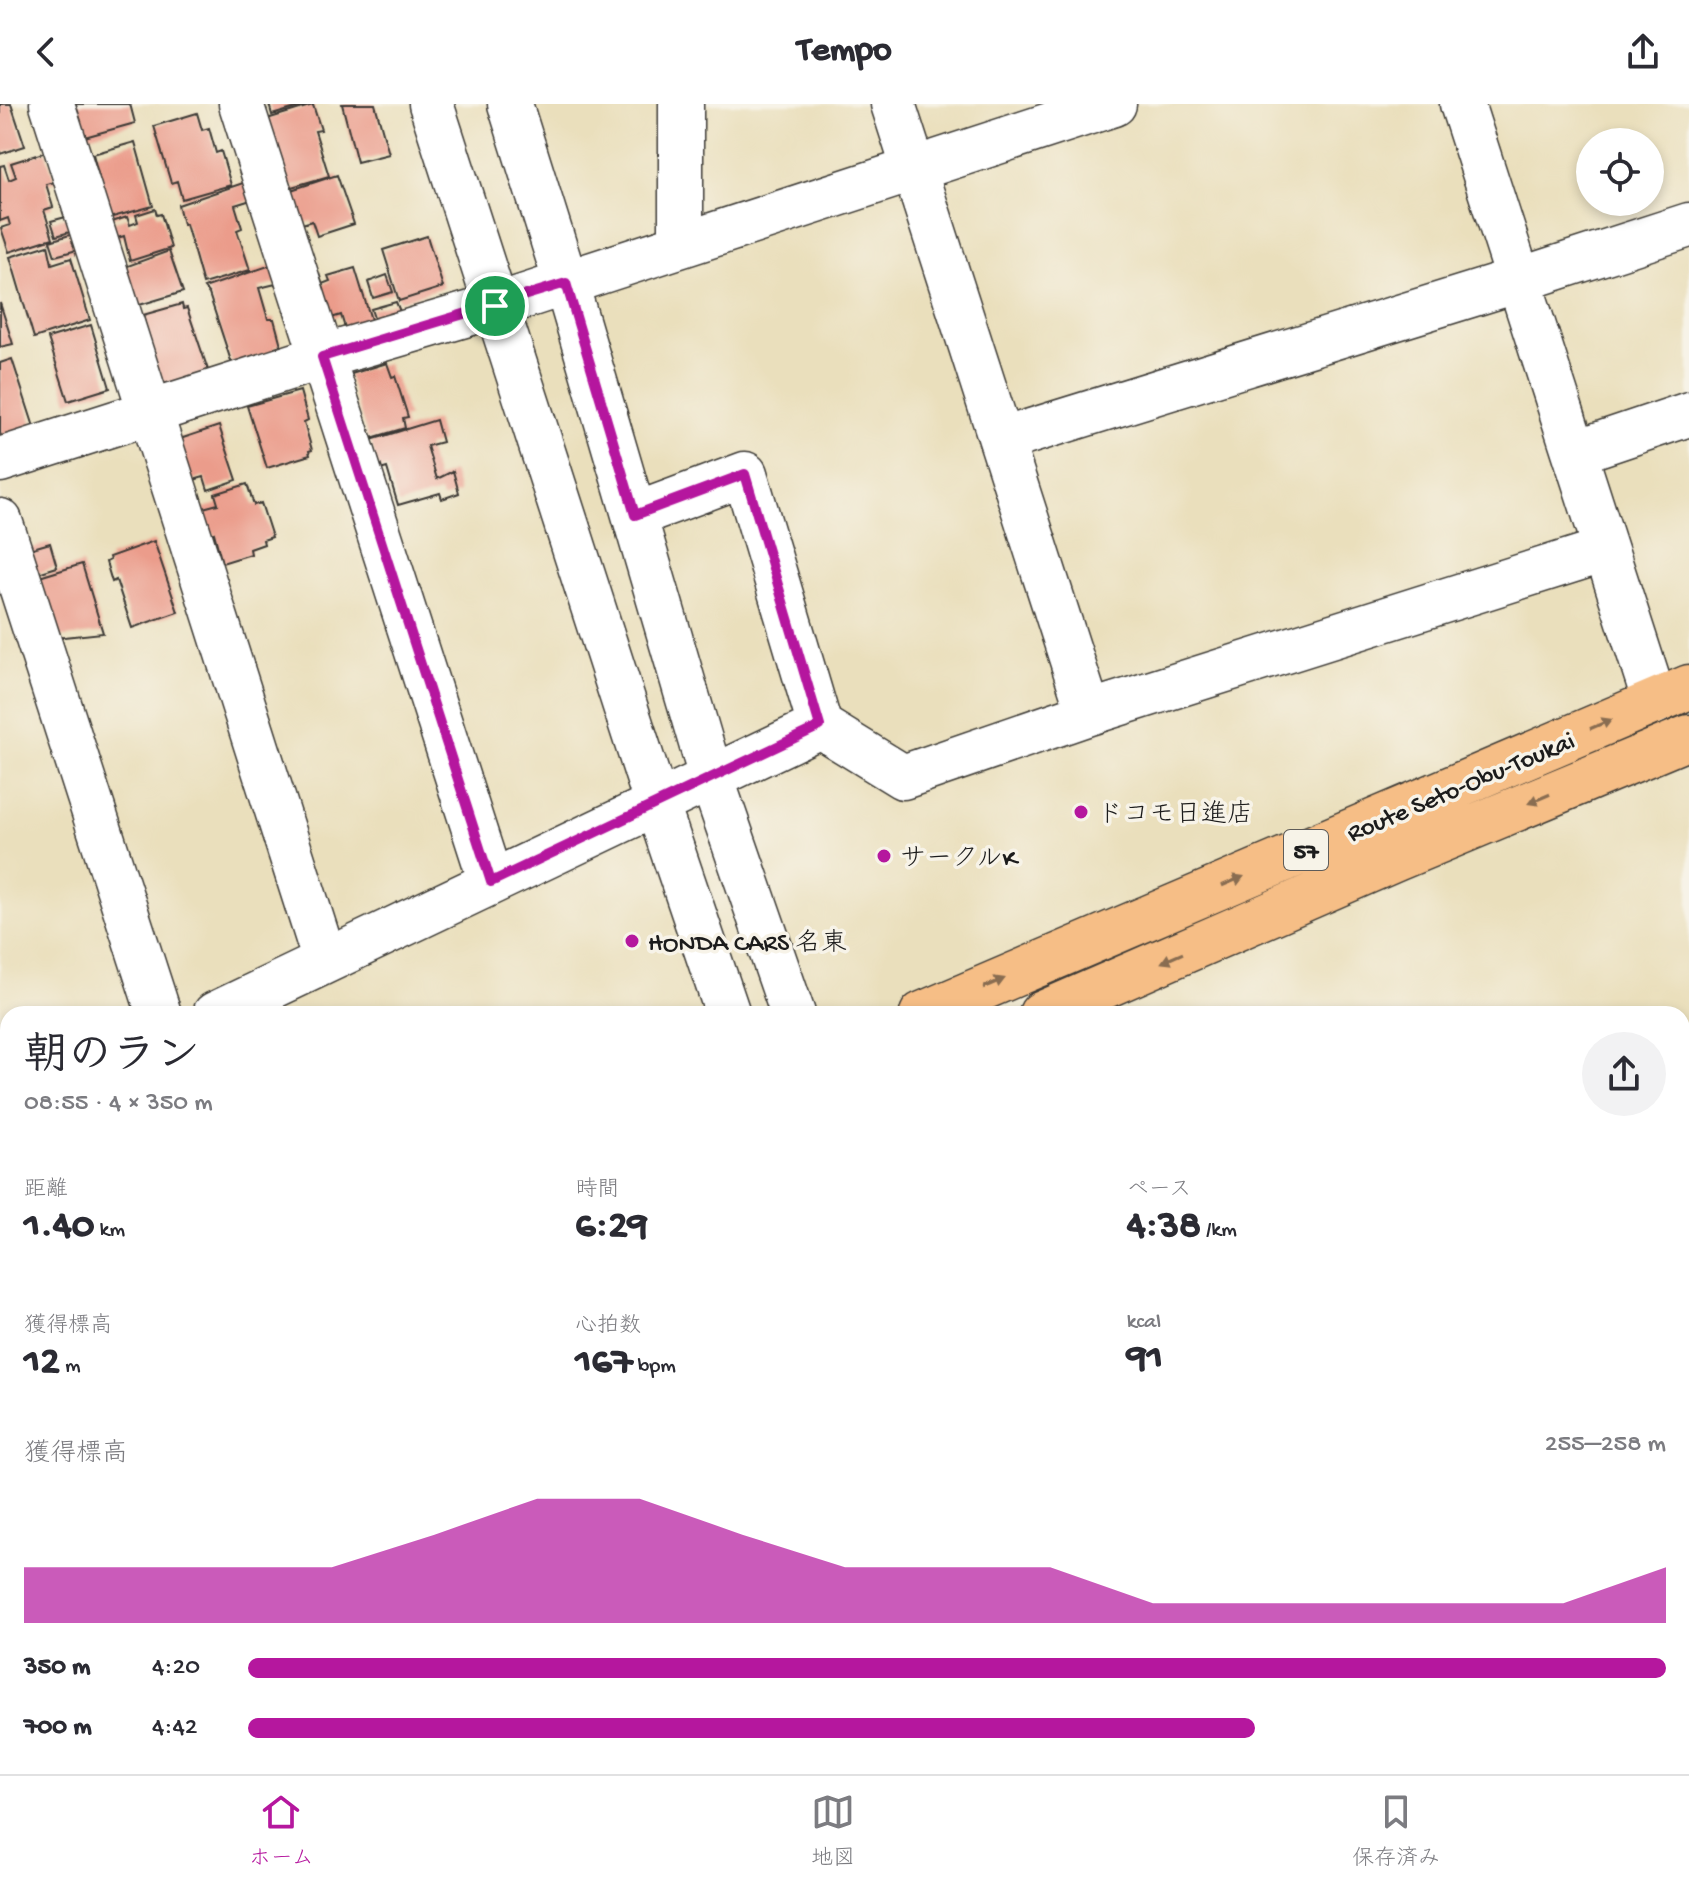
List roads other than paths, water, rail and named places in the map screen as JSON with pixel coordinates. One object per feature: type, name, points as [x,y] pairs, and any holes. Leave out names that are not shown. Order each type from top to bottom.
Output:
[{"type":"main road","name":"Route Seto-Obu-Toukai","points":[[941,1006],[1672,694]]},
{"type":"main road","name":"Route Seto-Obu-Toukai","points":[[1059,1006],[1396,859],[1689,737]]},
{"type":"street","points":[[52,104],[325,961]]},
{"type":"street","points":[[241,104],[491,882]]},
{"type":"street","points":[[431,104],[656,802],[725,1006]]},
{"type":"street","points":[[510,104],[566,283],[711,777],[790,1006]]},
{"type":"street","points":[[681,104],[681,245]]},
{"type":"street","points":[[893,104],[1089,713]]},
{"type":"street","points":[[0,460],[322,357],[495,306],[1114,104]]},
{"type":"street","points":[[1462,104],[1605,550],[1672,694]]},
{"type":"street","points":[[1002,440],[1689,225]]},
{"type":"street","points":[[1576,452],[1689,414]]},
{"type":"street","points":[[635,515],[745,474],[820,726],[903,777],[1089,713],[1605,550]]},
{"type":"street","points":[[0,521],[156,1006]]},
{"type":"street","points":[[232,1006],[820,726]]},
{"type":"place","name":"ドコモ日進店","points":[[1081,812]]},
{"type":"place","name":"サークルK","points":[[884,856]]},
{"type":"place","name":"HONDA CARS 名東","points":[[632,941]]}]
